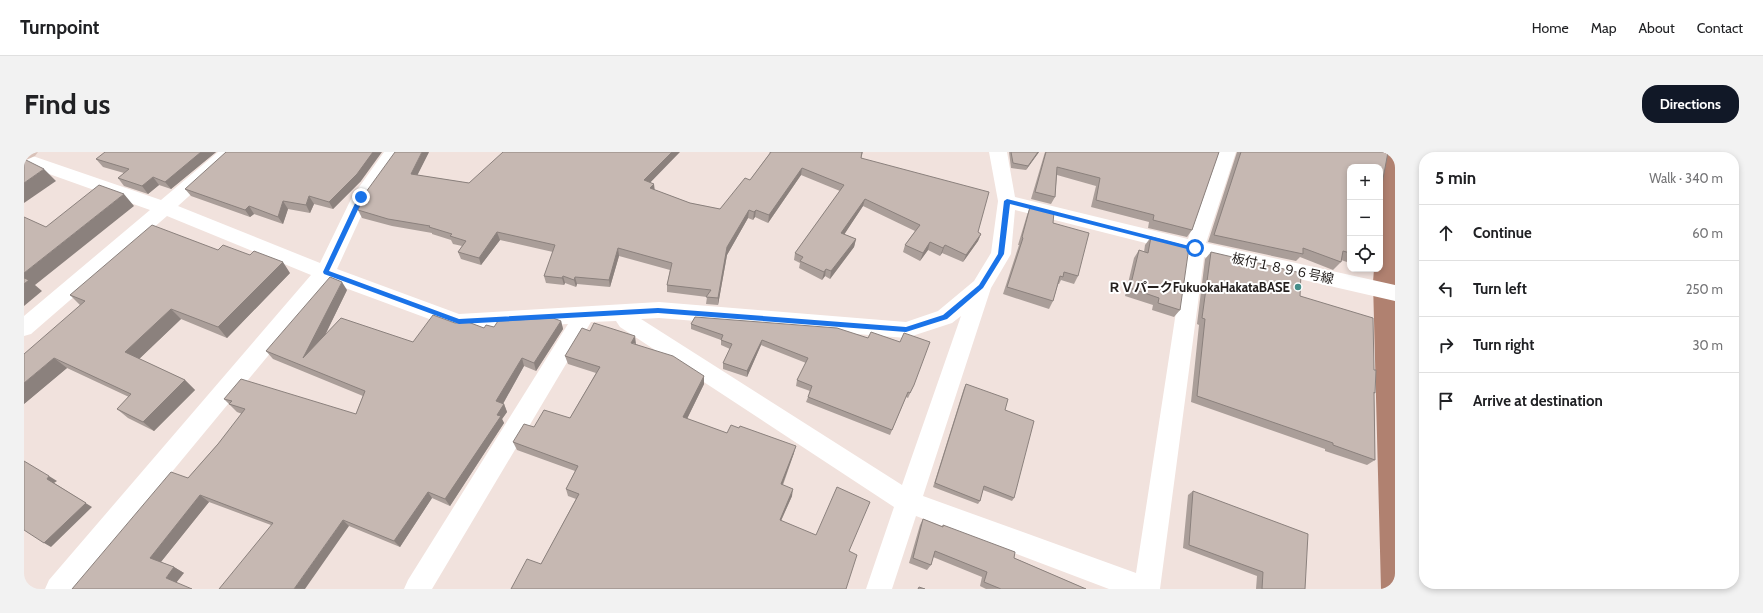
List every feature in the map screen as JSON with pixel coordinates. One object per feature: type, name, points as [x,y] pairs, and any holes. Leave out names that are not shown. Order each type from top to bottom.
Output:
[{"type":"street","points":[[24,155],[29,152]]},
{"type":"street","points":[[24,328],[229,152]]},
{"type":"street","points":[[58,589],[326,272],[361,197],[393,152]]},
{"type":"street","points":[[879,589],[981,287],[1001,254],[1007,201],[998,152]]},
{"type":"street","points":[[1147,589],[1195,248],[1227,152]]},
{"type":"street","points":[[24,159],[165,208],[326,272],[459,322],[584,316],[658,310],[906,330],[945,317],[981,287]]},
{"type":"street","name":"板付１８９６号線","points":[[1007,201],[1195,248],[1395,293]]},
{"type":"street","points":[[622,312],[626,321],[908,502],[1144,589]]},
{"type":"street","points":[[417,589],[584,316]]},
{"type":"shaded area","points":[[1384,152],[1395,152],[1395,589],[1381,589],[1373,282],[1374,272],[1383,272]]},
{"type":"building","points":[[105,152],[201,152],[165,182],[153,177],[142,186],[118,178],[129,169],[96,159]]},
{"type":"building","points":[[226,152],[373,152],[357,174],[329,202],[309,196],[306,205],[283,201],[278,217],[249,206],[245,210],[185,189]]},
{"type":"building","points":[[395,152],[422,152],[411,174],[469,183],[503,152],[672,152],[644,180],[654,184],[650,188],[690,203],[720,209],[745,178],[750,180],[771,152],[862,152],[861,158],[989,192],[978,232],[981,234],[966,255],[945,245],[943,248],[930,242],[923,253],[905,245],[920,225],[865,199],[841,233],[856,239],[831,271],[826,269],[824,272],[800,261],[803,257],[795,253],[844,185],[802,168],[769,215],[756,210],[754,212],[749,210],[727,247],[718,298],[706,297],[711,290],[667,285],[672,263],[618,248],[609,280],[575,277],[574,280],[563,276],[562,278],[544,276],[555,245],[497,232],[479,258],[458,252],[466,241],[450,236],[452,234],[429,227],[430,226],[388,219],[358,210],[366,192]]},
{"type":"building","points":[[1011,152],[1038,152],[1028,166],[1013,163]]},
{"type":"building","points":[[1046,152],[1219,152],[1192,230],[1153,220],[1154,215],[1096,200],[1100,178],[1057,167],[1055,197],[1035,192]]},
{"type":"building","points":[[1241,152],[1388,152],[1383,179],[1383,164],[1347,164],[1347,252],[1343,251],[1341,262],[1303,248],[1303,254],[1214,235]]},
{"type":"building","points":[[24,159],[44,169],[24,183]]},
{"type":"building","points":[[99,185],[124,194],[24,273],[24,217],[46,227]]},
{"type":"building","points":[[1030,207],[1054,212],[1053,223],[1089,233],[1078,276],[1064,272],[1063,277],[1060,276],[1053,301],[1007,287],[1023,238]]},
{"type":"building","points":[[152,225],[218,250],[223,245],[250,255],[254,251],[283,262],[218,327],[171,309],[125,352],[185,380],[143,422],[117,409],[131,394],[54,358],[24,383],[24,354],[85,301],[70,295]]},
{"type":"building","points":[[1151,237],[1189,247],[1180,310],[1158,303],[1159,298],[1130,288],[1139,250],[1148,253]]},
{"type":"building","points":[[1211,252],[1301,273],[1300,296],[1373,318],[1374,370],[1376,370],[1375,393],[1374,392],[1375,460],[1333,445],[1333,443],[1197,396],[1205,319],[1202,318]]},
{"type":"building","points":[[330,277],[342,282],[303,358],[341,318],[413,342],[433,315],[455,323],[468,322],[484,328],[486,325],[494,327],[498,321],[553,318],[561,321],[534,363],[522,358],[496,401],[504,404],[497,415],[501,416],[445,499],[428,492],[394,541],[343,520],[294,589],[219,589],[273,523],[200,495],[150,558],[174,567],[166,578],[192,589],[72,589],[171,472],[188,478],[218,444],[245,409],[229,404],[232,401],[224,399],[241,379],[356,414],[365,391],[266,351]]},
{"type":"building","points":[[24,278],[29,280],[24,284]]},
{"type":"building","points":[[695,317],[837,328],[868,338],[871,332],[900,342],[904,333],[930,342],[914,385],[910,393],[908,392],[892,430],[808,397],[812,386],[797,380],[808,358],[762,340],[747,371],[723,363],[732,344],[721,340],[723,335],[691,324]]},
{"type":"building","points":[[594,323],[635,336],[631,343],[673,356],[704,376],[683,417],[727,433],[731,425],[739,428],[740,426],[796,446],[781,484],[793,489],[780,520],[816,535],[837,487],[870,502],[849,551],[857,555],[846,589],[511,589],[527,559],[541,564],[579,494],[566,489],[578,466],[513,442],[524,424],[534,427],[544,410],[570,418],[600,367],[565,356],[582,328],[590,331]]},
{"type":"building","points":[[966,384],[1008,399],[1005,410],[1034,421],[1014,498],[984,486],[980,501],[935,483]]},
{"type":"building","points":[[24,461],[49,476],[47,479],[86,503],[44,543],[24,530]]},
{"type":"building","points":[[1193,491],[1308,534],[1305,589],[1262,589],[1263,572],[1189,545]]},
{"type":"building","points":[[923,519],[1015,552],[1014,558],[1086,589],[1001,589],[984,582],[987,572],[935,551],[931,565],[913,558]]},
{"type":"place","name":"ＲＶパークFukuokaHakataBASE","points":[[1298,287]]},
{"type":"route","points":[[361,197],[326,272],[356,285],[459,322],[584,316],[658,310],[906,330],[945,317],[981,287],[1001,254],[1007,201],[1195,248]]}]
